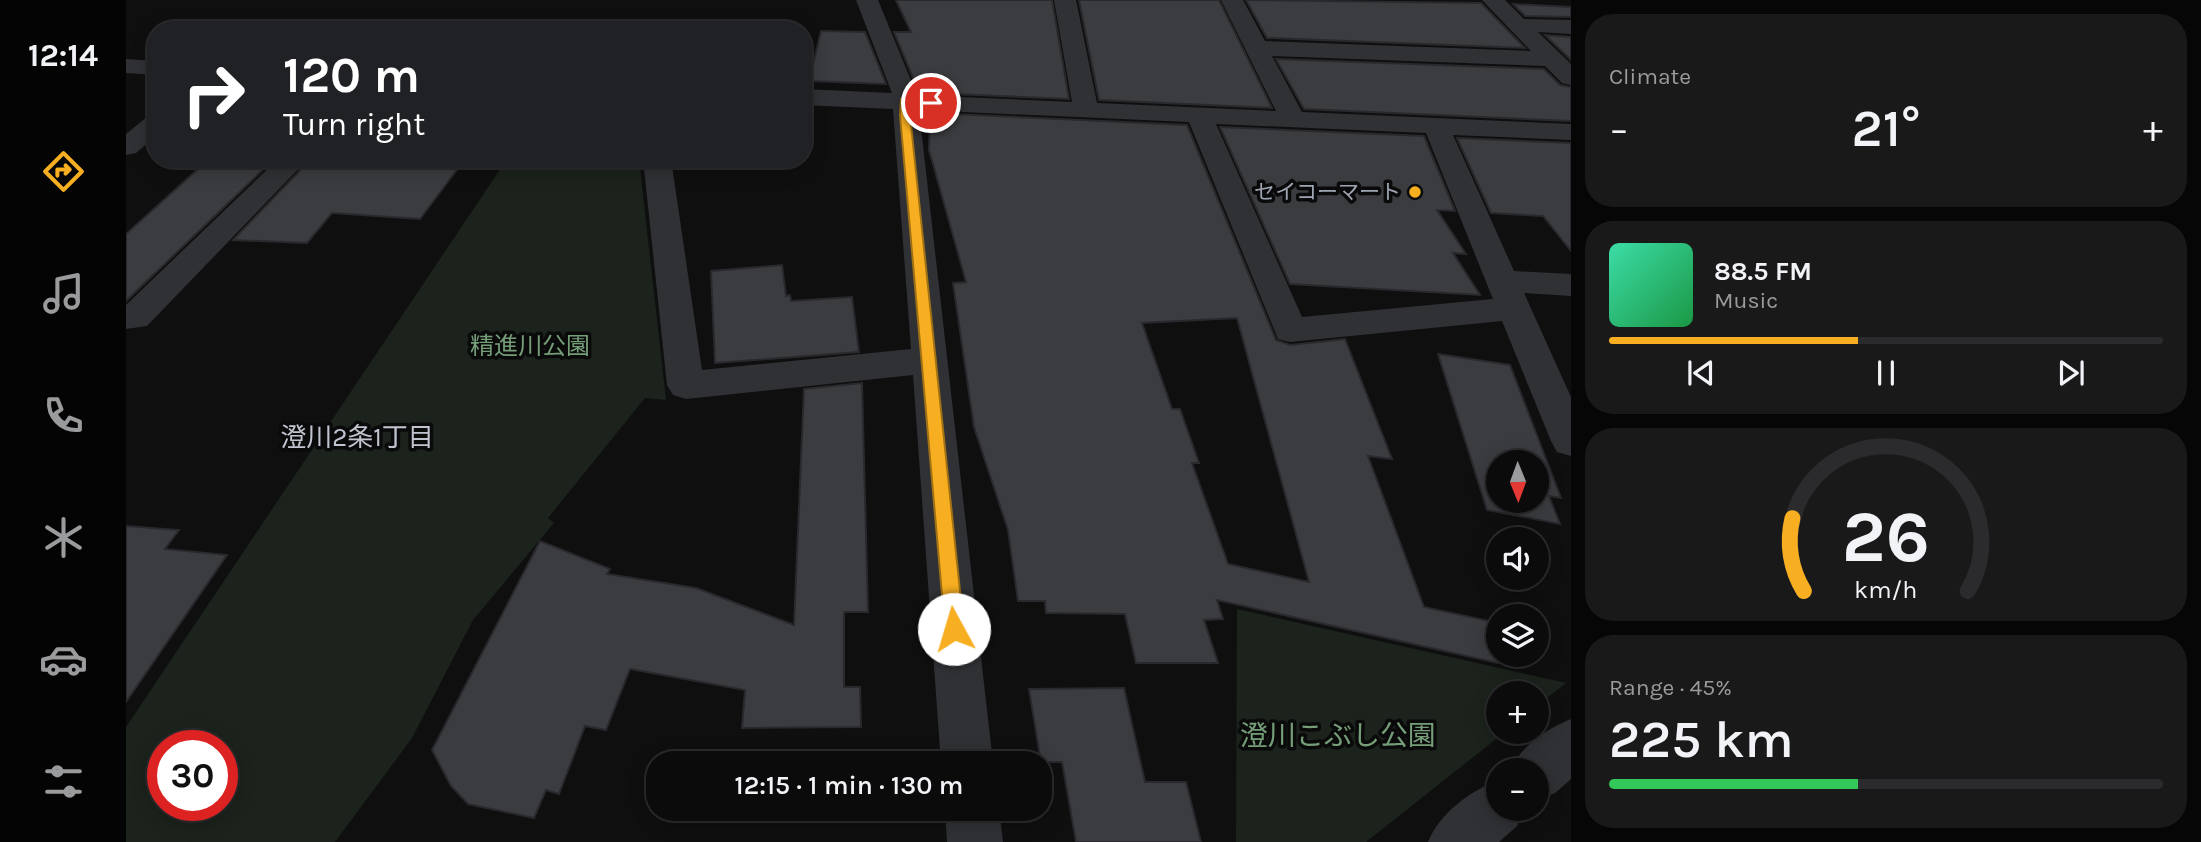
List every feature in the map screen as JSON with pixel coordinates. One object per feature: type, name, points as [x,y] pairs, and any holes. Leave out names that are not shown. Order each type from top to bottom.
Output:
[{"type":"street","points":[[867,0],[904,87],[966,751]]},
{"type":"street","points":[[1065,0],[1086,110]]},
{"type":"street","points":[[1232,0],[1293,119]]},
{"type":"street","points":[[1493,0],[1571,78]]},
{"type":"street","points":[[1517,25],[1571,27]]},
{"type":"street","points":[[1256,48],[1551,59]]},
{"type":"street","points":[[126,66],[147,67]]},
{"type":"street","points":[[812,97],[1571,132]]},
{"type":"street","points":[[1199,114],[1290,330],[1571,285]]},
{"type":"street","points":[[1436,126],[1571,441]]},
{"type":"street","points":[[126,146],[147,130]]},
{"type":"street","points":[[126,317],[135,318],[285,168]]},
{"type":"street","points":[[658,168],[686,385],[928,360]]},
{"type":"street","points":[[1549,764],[1571,746]]},
{"type":"street","points":[[1456,842],[1486,817]]},
{"type":"street","points":[[973,821],[975,842]]},
{"type":"green space","name":"精進川公園","points":[[501,168],[640,168],[666,400],[645,398],[548,518],[554,523],[473,620],[412,738],[335,842],[126,842],[126,727]]},
{"type":"green space","name":"澄川こぶし公園","points":[[1237,609],[1566,683],[1549,696],[1549,681],[1486,681],[1486,744],[1490,744],[1366,842],[1236,842]]},
{"type":"building","points":[[896,0],[1052,0],[1069,99],[930,93],[931,86],[916,85],[894,32],[911,32]]},
{"type":"building","points":[[1079,0],[1219,0],[1272,108],[1099,100]]},
{"type":"building","points":[[1246,0],[1481,3],[1525,48],[1267,38]]},
{"type":"building","points":[[1513,4],[1571,7],[1571,17],[1525,16]]},
{"type":"building","points":[[821,31],[865,32],[886,84],[812,81],[812,68]]},
{"type":"building","points":[[1545,35],[1571,37],[1571,60]]},
{"type":"building","points":[[1276,59],[1544,69],[1560,85],[1571,87],[1571,121],[1304,109]]},
{"type":"building","points":[[930,113],[1187,125],[1276,340],[1290,345],[1345,339],[1392,459],[1368,456],[1424,607],[1486,620],[1486,660],[1217,600],[1223,619],[1204,620],[1218,663],[1136,663],[1125,614],[1046,613],[1045,601],[1018,601],[1008,530],[974,427],[953,283],[966,282],[929,150]],"holes":[[[1237,318],[1309,582],[1228,564],[1192,463],[1199,463],[1180,409],[1172,409],[1142,323]]]},
{"type":"building","points":[[1220,127],[1424,136],[1455,211],[1437,210],[1466,254],[1453,253],[1480,295],[1290,284]]},
{"type":"building","points":[[1457,138],[1571,143],[1571,251],[1543,216],[1491,213]]},
{"type":"building","points":[[199,168],[265,168],[126,301],[126,234]]},
{"type":"building","points":[[302,168],[458,168],[420,219],[332,213],[307,243],[233,240]]},
{"type":"building","points":[[782,265],[786,296],[790,295],[791,301],[852,297],[859,352],[715,363],[711,271]]},
{"type":"building","points":[[1438,354],[1510,365],[1543,450],[1486,450],[1486,507]]},
{"type":"building","points":[[862,383],[868,612],[844,612],[844,687],[860,687],[861,727],[742,728],[745,690],[630,669],[606,730],[585,726],[559,794],[546,790],[534,818],[468,804],[451,786],[432,750],[540,541],[610,569],[607,574],[696,588],[794,625],[804,389]]},
{"type":"building","points":[[1549,467],[1561,498],[1549,496]]},
{"type":"building","points":[[1549,496],[1560,524],[1503,513],[1549,513]]},
{"type":"building","points":[[126,526],[179,530],[165,549],[227,555],[126,702]]},
{"type":"building","points":[[1124,688],[1145,782],[1186,782],[1201,842],[1076,842],[1062,762],[1052,762],[1052,751],[1039,751],[1029,689]]},
{"type":"place","name":"セイコーマート","points":[[1415,192]]},
{"type":"district","name":"澄川2条1丁目","points":[[357,437]]},
{"type":"route","points":[[931,103],[905,102],[905,115],[954,629]]}]
